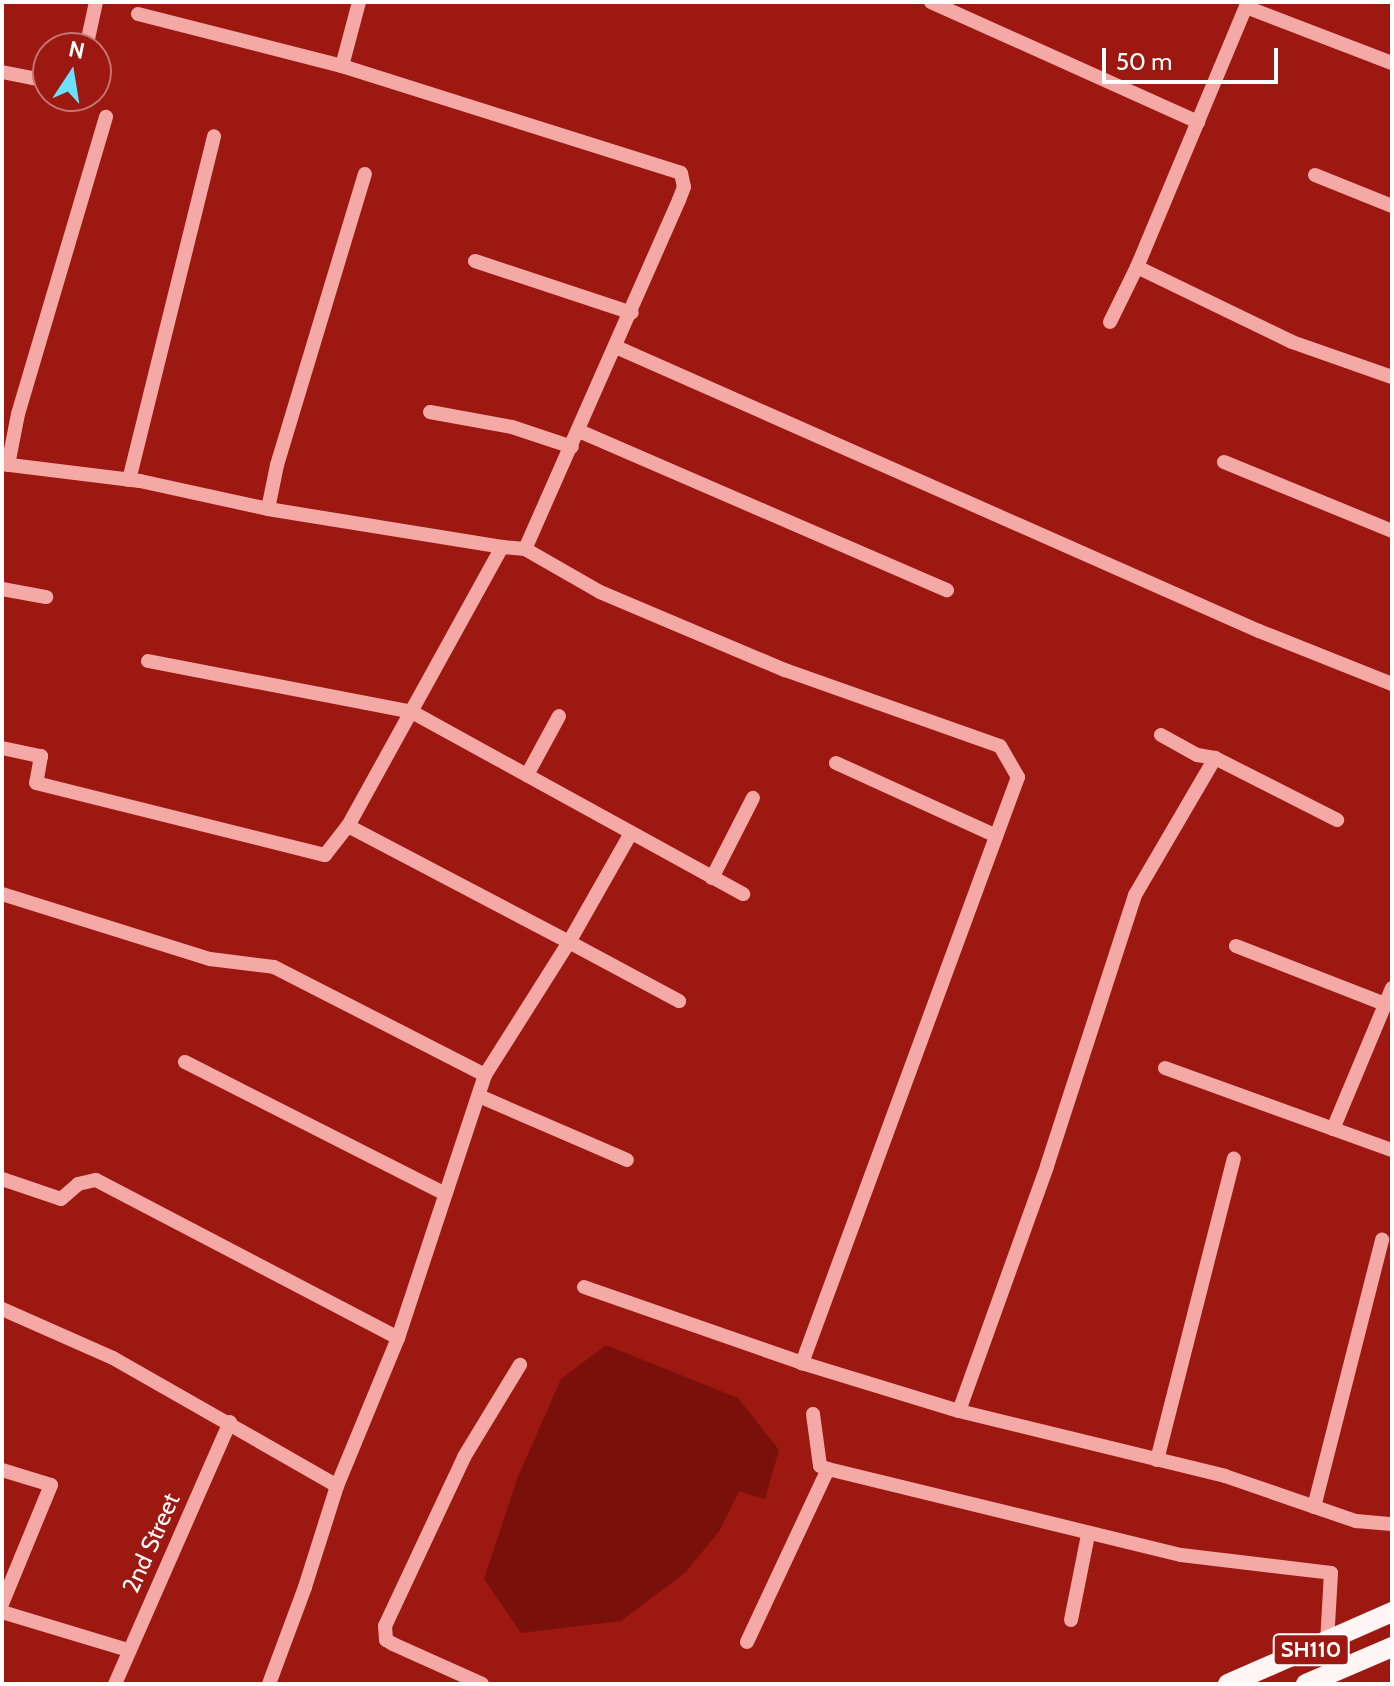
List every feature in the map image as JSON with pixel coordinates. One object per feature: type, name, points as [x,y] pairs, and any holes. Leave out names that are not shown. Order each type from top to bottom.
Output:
[{"type":"main road","name":"SH110","points":[[1228,1684],[1392,1612]]},
{"type":"main road","name":"SH110","points":[[1306,1684],[1392,1647]]},
{"type":"street","points":[[89,32],[96,2]]},
{"type":"street","points":[[342,66],[359,2]]},
{"type":"street","points":[[931,2],[1198,122]]},
{"type":"street","points":[[1110,322],[1137,267],[1247,4],[1392,63]]},
{"type":"street","points":[[138,14],[342,66],[681,173],[684,187],[679,200],[632,313],[525,549]]},
{"type":"street","points":[[2,72],[32,78]]},
{"type":"street","points":[[106,117],[5,464],[129,480],[268,509],[525,549],[600,592],[785,670],[1000,746],[1018,777],[802,1363]]},
{"type":"street","points":[[129,480],[214,136]]},
{"type":"street","points":[[268,509],[277,465],[365,174]]},
{"type":"street","points":[[1315,175],[1392,206]]},
{"type":"street","points":[[475,261],[632,313]]},
{"type":"street","points":[[1137,267],[1292,342],[1392,377]]},
{"type":"street","points":[[616,347],[1259,631],[1392,684]]},
{"type":"street","points":[[430,412],[512,427],[572,447]]},
{"type":"street","points":[[579,431],[947,590]]},
{"type":"street","points":[[1224,462],[1392,531]]},
{"type":"street","points":[[2,748],[41,756],[36,783],[325,855],[348,826],[502,547]]},
{"type":"street","points":[[2,589],[46,597]]},
{"type":"street","points":[[148,661],[412,712],[743,894]]},
{"type":"street","points":[[527,775],[559,716]]},
{"type":"street","points":[[1161,735],[1197,755],[1215,758],[1337,820]]},
{"type":"street","points":[[959,1411],[1047,1166],[1135,895],[1215,758]]},
{"type":"street","points":[[836,763],[996,836]]},
{"type":"street","points":[[712,878],[753,798]]},
{"type":"street","points":[[348,826],[679,1001]]},
{"type":"street","points":[[269,1684],[305,1587],[337,1486],[398,1338],[485,1075],[569,942],[631,833]]},
{"type":"street","points":[[2,894],[210,959],[274,967],[485,1075]]},
{"type":"street","points":[[1236,946],[1385,1004]]},
{"type":"street","points":[[1333,1129],[1392,988]]},
{"type":"street","points":[[185,1062],[445,1194]]},
{"type":"street","points":[[1165,1068],[1392,1150]]},
{"type":"street","points":[[479,1096],[627,1160]]},
{"type":"street","points":[[1157,1460],[1234,1159]]},
{"type":"street","points":[[2,1179],[61,1199],[78,1184],[96,1180],[398,1338]]},
{"type":"street","points":[[1314,1507],[1382,1240]]},
{"type":"street","points":[[584,1287],[802,1363],[959,1411],[1225,1476],[1356,1521],[1392,1524]]},
{"type":"street","points":[[2,1309],[113,1358],[230,1422],[337,1486]]},
{"type":"street","points":[[482,1684],[460,1679],[386,1640],[385,1626],[464,1457],[520,1365]]},
{"type":"street","points":[[813,1414],[820,1466],[828,1469],[1088,1535],[1181,1555],[1331,1573],[1327,1643]]},
{"type":"street","name":"2nd Street","points":[[115,1684],[230,1422]]},
{"type":"street","points":[[747,1642],[828,1469]]},
{"type":"street","points":[[2,1470],[51,1485],[2,1604]]},
{"type":"street","points":[[1071,1620],[1088,1535]]},
{"type":"street","points":[[2,1612],[128,1650]]},
{"type":"shaded area","points":[[606,1345],[738,1398],[779,1450],[765,1499],[739,1491],[720,1530],[686,1572],[621,1621],[521,1633],[484,1579],[517,1479],[561,1379]]}]
